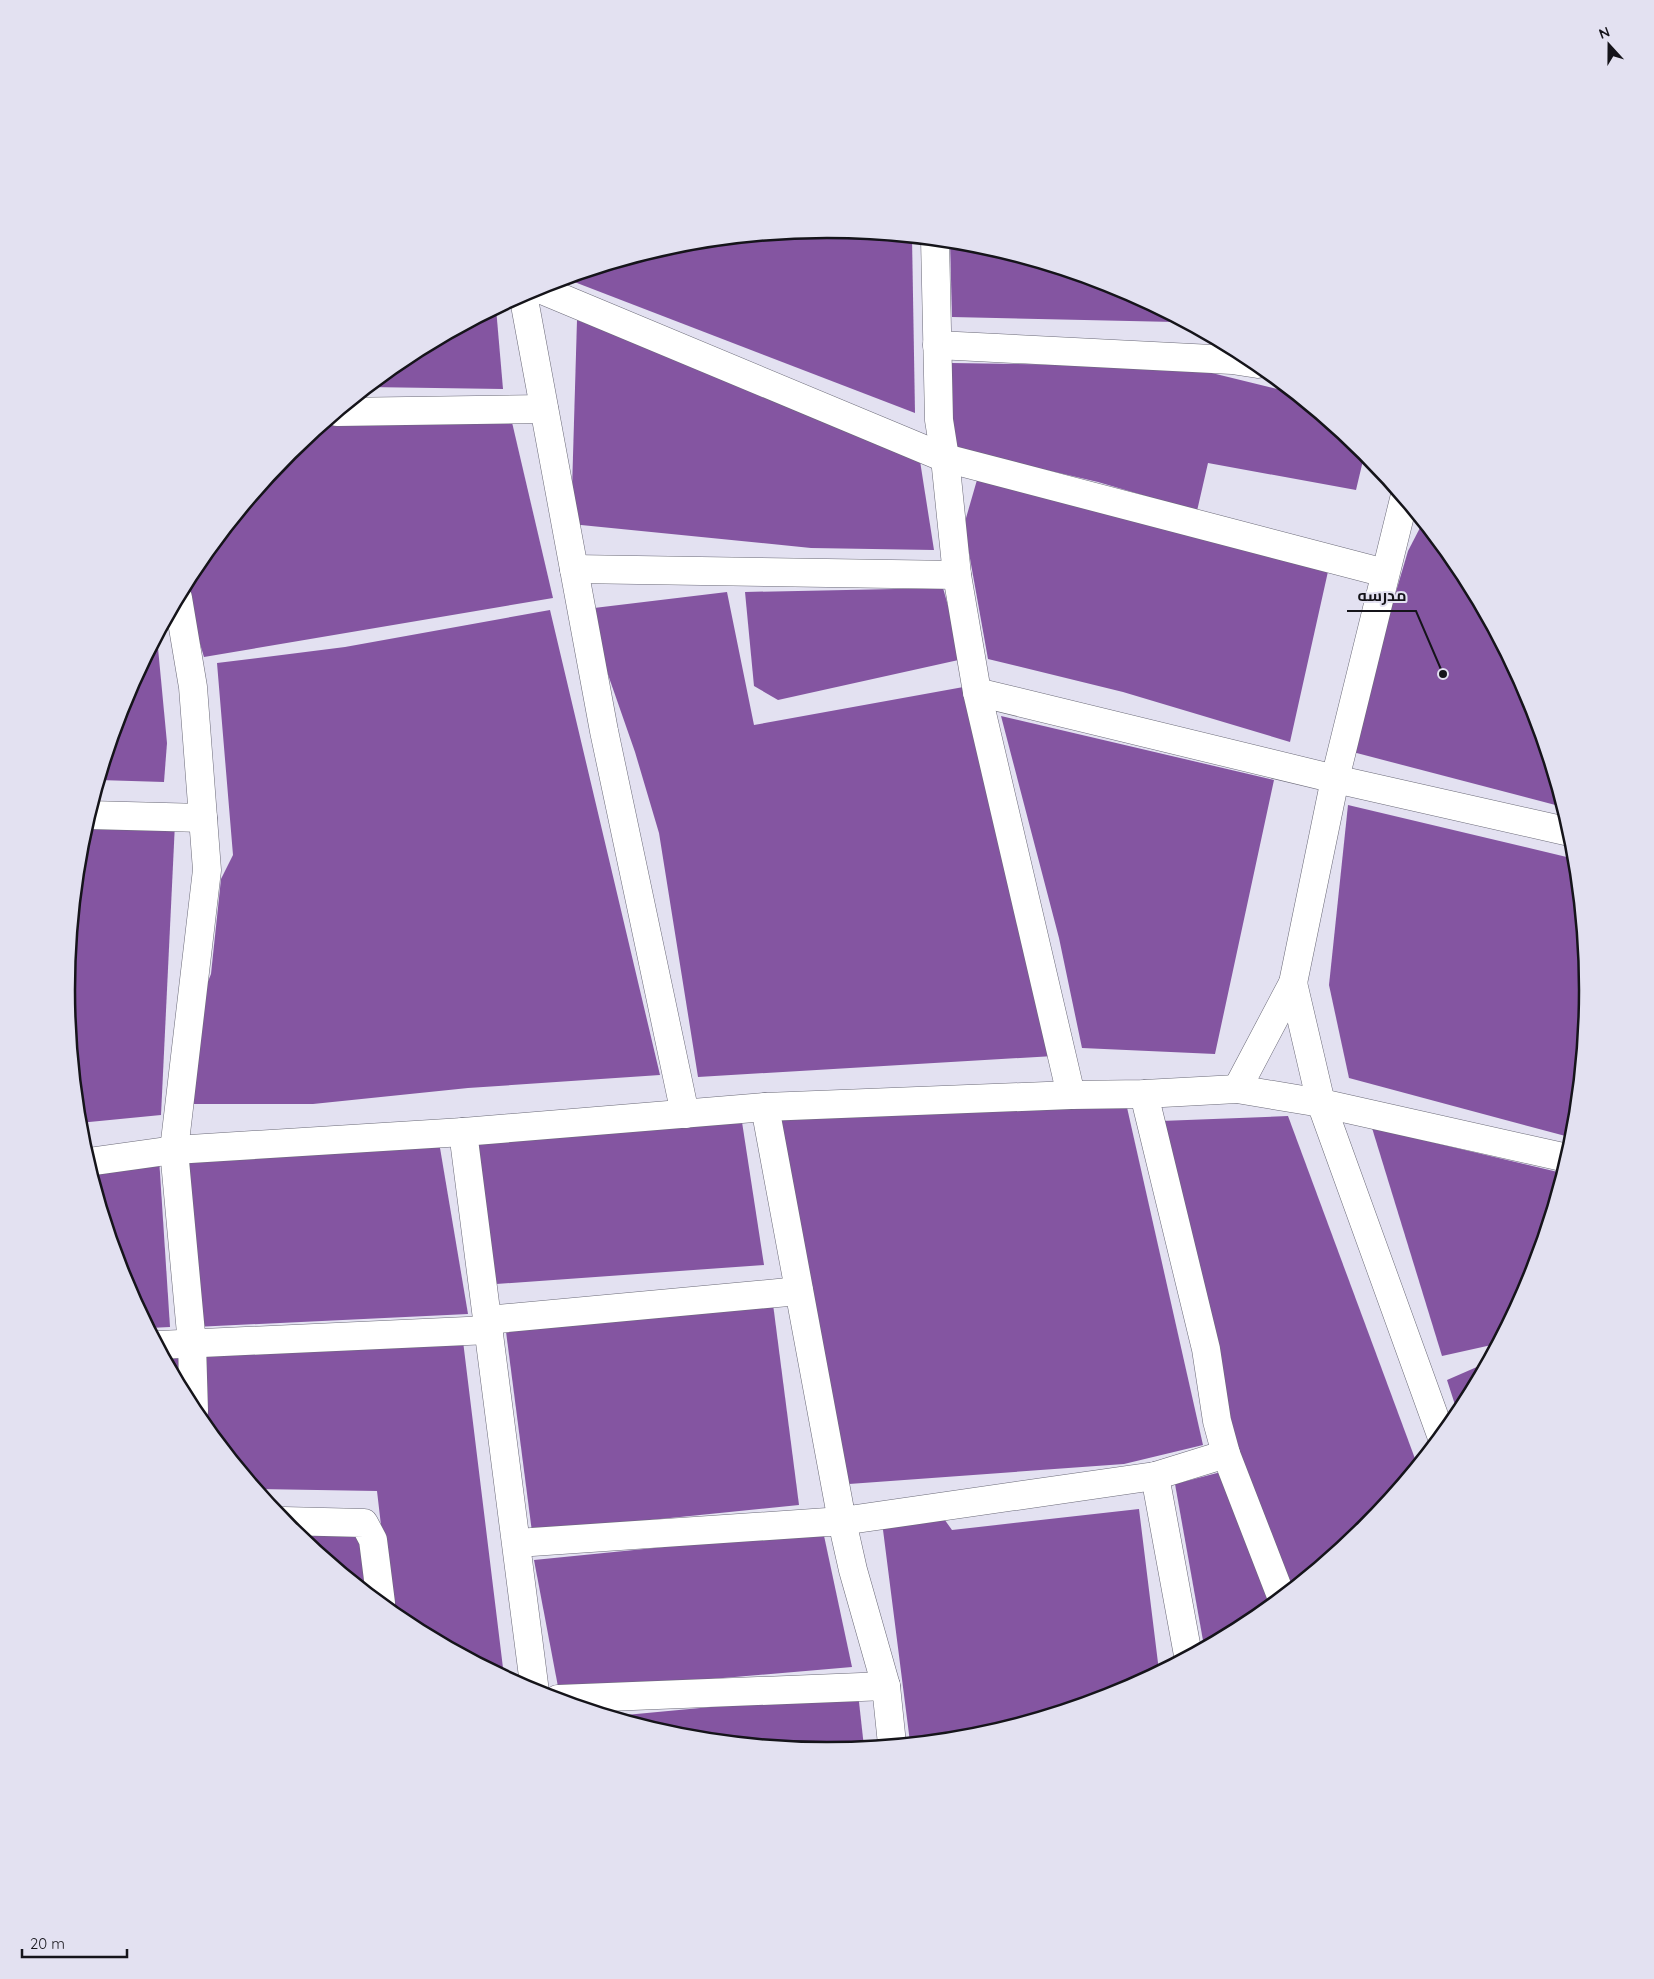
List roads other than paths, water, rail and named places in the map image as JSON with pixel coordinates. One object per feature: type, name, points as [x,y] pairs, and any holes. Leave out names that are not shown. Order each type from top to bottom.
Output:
[{"type":"street","points":[[935,246],[938,420],[945,458],[957,575],[977,692],[1071,1095]]},
{"type":"street","points":[[547,292],[945,458],[1385,573]]},
{"type":"street","points":[[524,302],[604,731],[686,1114]]},
{"type":"street","points":[[937,346],[1241,361]]},
{"type":"street","points":[[346,412],[544,409]]},
{"type":"street","points":[[1237,1089],[1293,984],[1334,779],[1402,506]]},
{"type":"street","points":[[574,569],[957,575]]},
{"type":"street","points":[[180,607],[193,687],[207,870],[174,1150],[192,1344],[193,1393]]},
{"type":"street","points":[[977,692],[1334,779],[1562,830]]},
{"type":"street","points":[[96,815],[203,818]]},
{"type":"street","points":[[1293,984],[1321,1103],[1438,1427]]},
{"type":"street","points":[[95,1161],[174,1150],[463,1132],[765,1107],[1237,1089],[1321,1103],[1560,1156]]},
{"type":"street","points":[[1144,1094],[1206,1349],[1217,1421],[1226,1454],[1280,1590]]},
{"type":"street","points":[[765,1107],[842,1521],[852,1570],[886,1686],[891,1738]]},
{"type":"street","points":[[463,1132],[534,1682]]},
{"type":"street","points":[[165,1345],[488,1325],[799,1290]]},
{"type":"street","points":[[517,1543],[842,1521],[1155,1476],[1226,1454]]},
{"type":"street","points":[[1155,1476],[1187,1650]]},
{"type":"street","points":[[295,1521],[364,1522],[374,1540],[380,1594]]},
{"type":"street","points":[[576,1698],[886,1686]]},
{"type":"place","name":"مدرسه","points":[[1443,674]]}]
